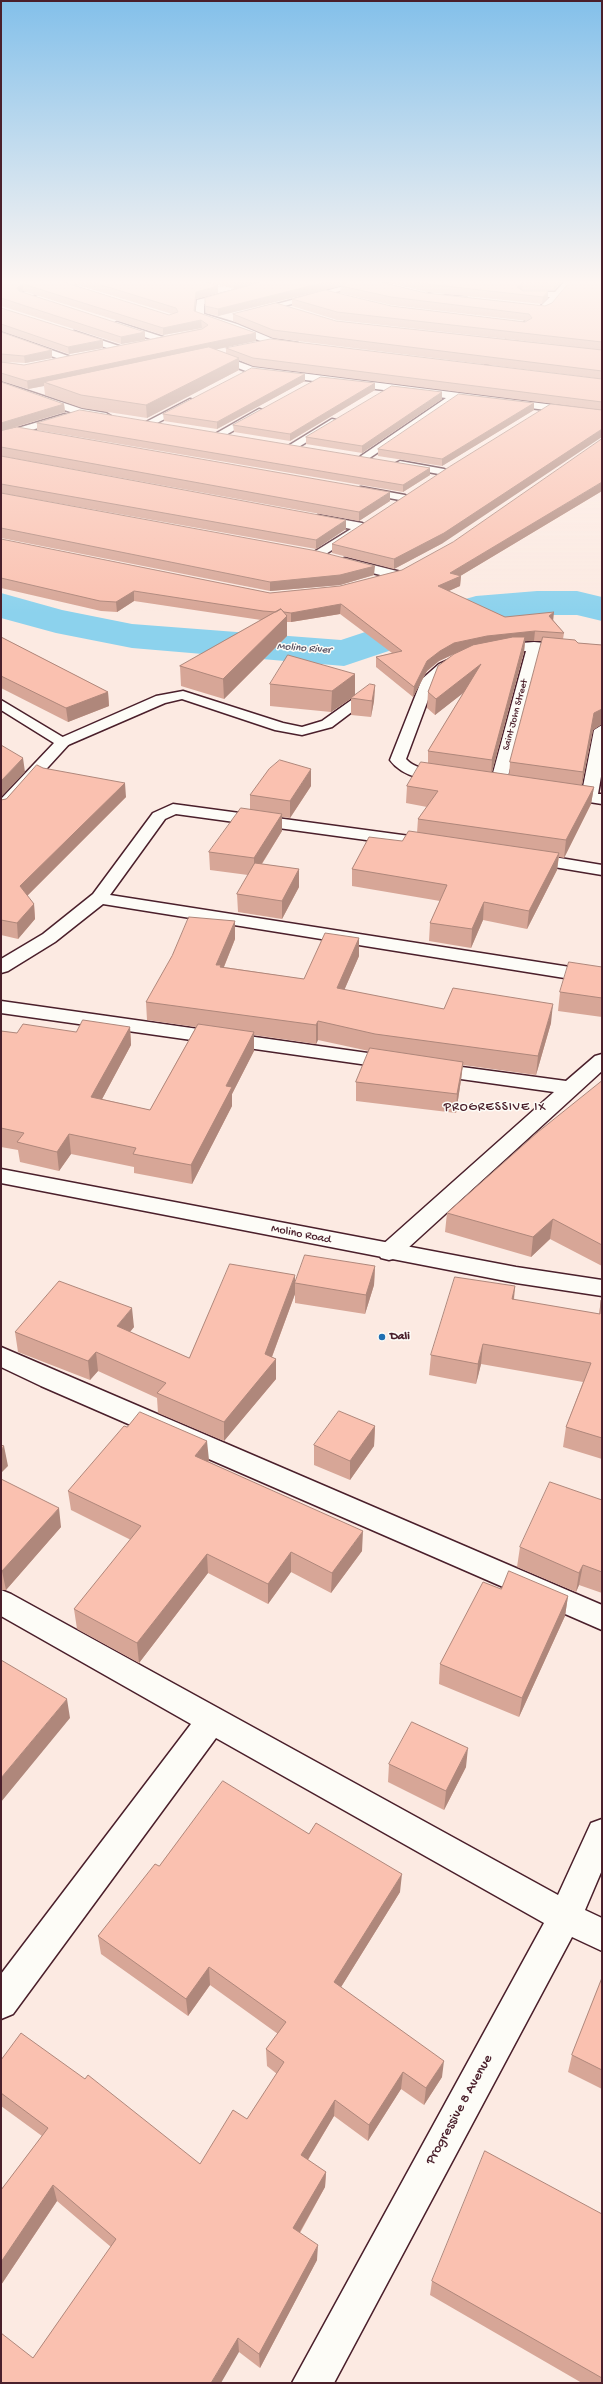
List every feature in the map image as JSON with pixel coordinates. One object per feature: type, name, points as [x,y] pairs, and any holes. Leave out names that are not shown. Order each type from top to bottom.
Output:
[{"type":"street","points":[[16,390],[80,412],[119,418]]},
{"type":"street","points":[[8,399],[44,390]]},
{"type":"street","points":[[374,396],[384,390]]},
{"type":"street","points":[[405,390],[602,414]]},
{"type":"street","points":[[166,425],[147,422],[199,397]]},
{"type":"street","points":[[365,458],[454,397]]},
{"type":"street","points":[[235,436],[216,433],[269,407]]},
{"type":"street","points":[[534,416],[547,408]]},
{"type":"street","points":[[1,436],[80,412]]},
{"type":"street","points":[[293,446],[340,417]]},
{"type":"street","points":[[18,431],[41,435]]},
{"type":"street","points":[[278,444],[307,448]]},
{"type":"street","points":[[350,456],[448,470],[431,480]]},
{"type":"street","points":[[351,489],[405,498]]},
{"type":"street","points":[[392,506],[418,489]]},
{"type":"street","points":[[307,517],[362,527]]},
{"type":"street","points":[[318,555],[374,519]]},
{"type":"street","points":[[303,552],[396,575]]},
{"type":"street","points":[[368,582],[396,575],[409,568]]},
{"type":"street","points":[[461,778],[418,772],[403,767],[398,760],[430,679],[444,666],[472,654],[534,646],[602,652]]},
{"type":"street","name":"Saint John Street","points":[[498,784],[534,646]]},
{"type":"street","points":[[1,704],[63,742],[1,809]]},
{"type":"street","points":[[551,792],[596,798],[602,730]]},
{"type":"street","points":[[1,967],[49,938],[99,898],[159,816],[173,809],[192,810],[449,846]]},
{"type":"street","points":[[512,856],[602,870]]},
{"type":"street","points":[[99,898],[602,978]]},
{"type":"street","points":[[1,1007],[570,1088]]},
{"type":"street","points":[[389,1252],[602,1060]]},
{"type":"street","name":"Molino Road","points":[[1,1176],[516,1276],[602,1288]]},
{"type":"street","points":[[1,1356],[50,1380],[602,1618]]},
{"type":"street","points":[[1,1602],[565,1917],[602,1935]]},
{"type":"street","points":[[1,2002],[212,1720]]},
{"type":"street","name":"Progressive 8 Avenue","points":[[312,2383],[565,1917],[602,1834]]},
{"type":"lane","points":[[63,742],[161,699],[183,695],[280,727],[302,731],[327,724],[362,699]]},
{"type":"building","points":[[1,390],[25,390],[64,404],[1,423]]},
{"type":"building","points":[[67,390],[175,390],[146,405],[81,395]]},
{"type":"building","points":[[209,390],[275,390],[217,422],[163,414]]},
{"type":"building","points":[[297,390],[363,390],[290,434],[233,425]]},
{"type":"building","points":[[385,390],[427,390],[442,392],[362,446],[306,437]]},
{"type":"building","points":[[509,390],[602,390],[602,402]]},
{"type":"building","points":[[459,394],[534,403],[442,459],[378,449]]},
{"type":"building","points":[[551,404],[602,410],[602,429],[444,533],[394,559],[332,544],[449,467]]},
{"type":"building","points":[[80,410],[430,468],[403,485],[37,423]]},
{"type":"building","points":[[17,427],[390,492],[359,512],[1,447],[1,431]]},
{"type":"building","points":[[602,439],[602,482],[450,573],[461,576],[438,586],[505,617],[554,612],[549,616],[564,633],[535,631],[487,636],[454,643],[427,661],[414,687],[376,657],[402,651],[341,604],[291,613],[284,612],[281,609],[276,612],[263,611],[134,591],[116,602],[100,601],[1,578],[1,539],[270,593],[340,586],[402,570],[453,542]]},
{"type":"building","points":[[1,456],[346,520],[316,540],[1,484]]},
{"type":"building","points":[[1,493],[317,551],[375,566],[340,575],[270,582],[1,528]]},
{"type":"building","points":[[281,609],[287,616],[223,679],[180,666]]},
{"type":"building","points":[[1,637],[108,692],[66,708],[1,676]]},
{"type":"building","points":[[513,637],[525,637],[492,760],[428,751],[481,664],[436,699],[428,692],[438,666],[454,654],[473,645]]},
{"type":"building","points":[[543,637],[575,640],[578,643],[602,645],[602,709],[594,713],[583,772],[510,762]]},
{"type":"building","points":[[288,655],[355,674],[332,691],[270,684]]},
{"type":"building","points":[[370,684],[375,685],[372,701],[351,698]]},
{"type":"building","points":[[1,745],[23,758],[1,781]]},
{"type":"building","points":[[280,760],[311,769],[290,801],[250,795],[269,769]]},
{"type":"building","points":[[421,762],[594,787],[566,840],[418,819],[438,791],[407,786]]},
{"type":"building","points":[[37,765],[43,768],[125,783],[20,886],[34,904],[17,923],[1,920],[1,800],[6,799]]},
{"type":"building","points":[[241,808],[282,814],[254,858],[209,852]]},
{"type":"building","points":[[409,831],[559,853],[529,911],[484,902],[472,929],[430,923],[447,885],[352,869],[369,837],[402,841]]},
{"type":"building","points":[[255,863],[299,869],[282,901],[237,894]]},
{"type":"building","points":[[189,917],[235,921],[216,965],[221,965],[220,967],[304,979],[325,933],[359,938],[337,988],[444,1009],[453,988],[553,1004],[538,1056],[375,1034],[318,1021],[316,1025],[146,1002],[172,956]]},
{"type":"building","points":[[569,962],[602,967],[602,998],[560,992]]},
{"type":"building","points":[[83,1020],[130,1027],[91,1097],[150,1110],[198,1024],[254,1032],[226,1086],[232,1087],[191,1165],[133,1154],[136,1148],[69,1134],[57,1152],[17,1142],[24,1133],[1,1128],[1,1031],[17,1033],[23,1024],[76,1032]]},
{"type":"building","points":[[370,1048],[463,1062],[457,1094],[356,1082]]},
{"type":"building","points":[[602,1081],[602,1245],[553,1219],[533,1237],[447,1213],[538,1132]]},
{"type":"building","points":[[305,1255],[375,1266],[366,1295],[295,1283]]},
{"type":"building","points":[[230,1264],[295,1275],[265,1354],[276,1359],[224,1422],[157,1393],[166,1383],[96,1352],[88,1361],[15,1332],[59,1281],[132,1308],[117,1326],[189,1358]]},
{"type":"building","points":[[455,1277],[515,1286],[512,1299],[600,1314],[602,1300],[602,1438],[566,1427],[591,1363],[483,1344],[478,1364],[431,1355]]},
{"type":"building","points":[[339,1411],[375,1426],[350,1461],[314,1445]]},
{"type":"building","points":[[140,1412],[207,1441],[195,1456],[363,1531],[332,1573],[291,1552],[268,1584],[207,1554],[137,1643],[74,1609],[141,1526],[68,1491],[124,1426],[127,1427]]},
{"type":"building","points":[[1,1479],[59,1508],[2,1571],[1,1571]]},
{"type":"building","points":[[550,1482],[602,1500],[602,1572],[583,1565],[579,1573],[520,1547]]},
{"type":"building","points":[[509,1571],[568,1596],[522,1698],[440,1664],[483,1582],[501,1589]]},
{"type":"building","points":[[1,1660],[67,1699],[1,1778]]},
{"type":"building","points":[[412,1722],[468,1748],[446,1791],[389,1764]]},
{"type":"building","points":[[223,1781],[309,1834],[316,1823],[402,1874],[334,1982],[444,2061],[426,2088],[403,2072],[369,2125],[335,2100],[301,2155],[326,2172],[293,2228],[318,2245],[259,2354],[238,2338],[211,2383],[1,2383],[1,2333],[33,2358],[116,2239],[53,2185],[1,2262],[1,2190],[48,2128],[1,2093],[1,2060],[21,2033],[85,2079],[88,2075],[200,2164],[233,2110],[247,2119],[284,2062],[266,2049],[286,2022],[209,1967],[186,1999],[98,1936],[155,1864],[159,1866]]},
{"type":"building","points":[[602,1978],[602,2070],[572,2055]]},
{"type":"building","points":[[485,2151],[602,2214],[602,2378],[432,2281]]},
{"type":"waterway","name":"Molino River","points":[[1,605],[56,621],[132,636],[344,653],[476,608],[537,603],[577,603],[602,609]]},
{"type":"place","name":"Dali","points":[[382,1337]]},
{"type":"district","name":"PROGRESSIVE IX","points":[[495,1108]]}]
